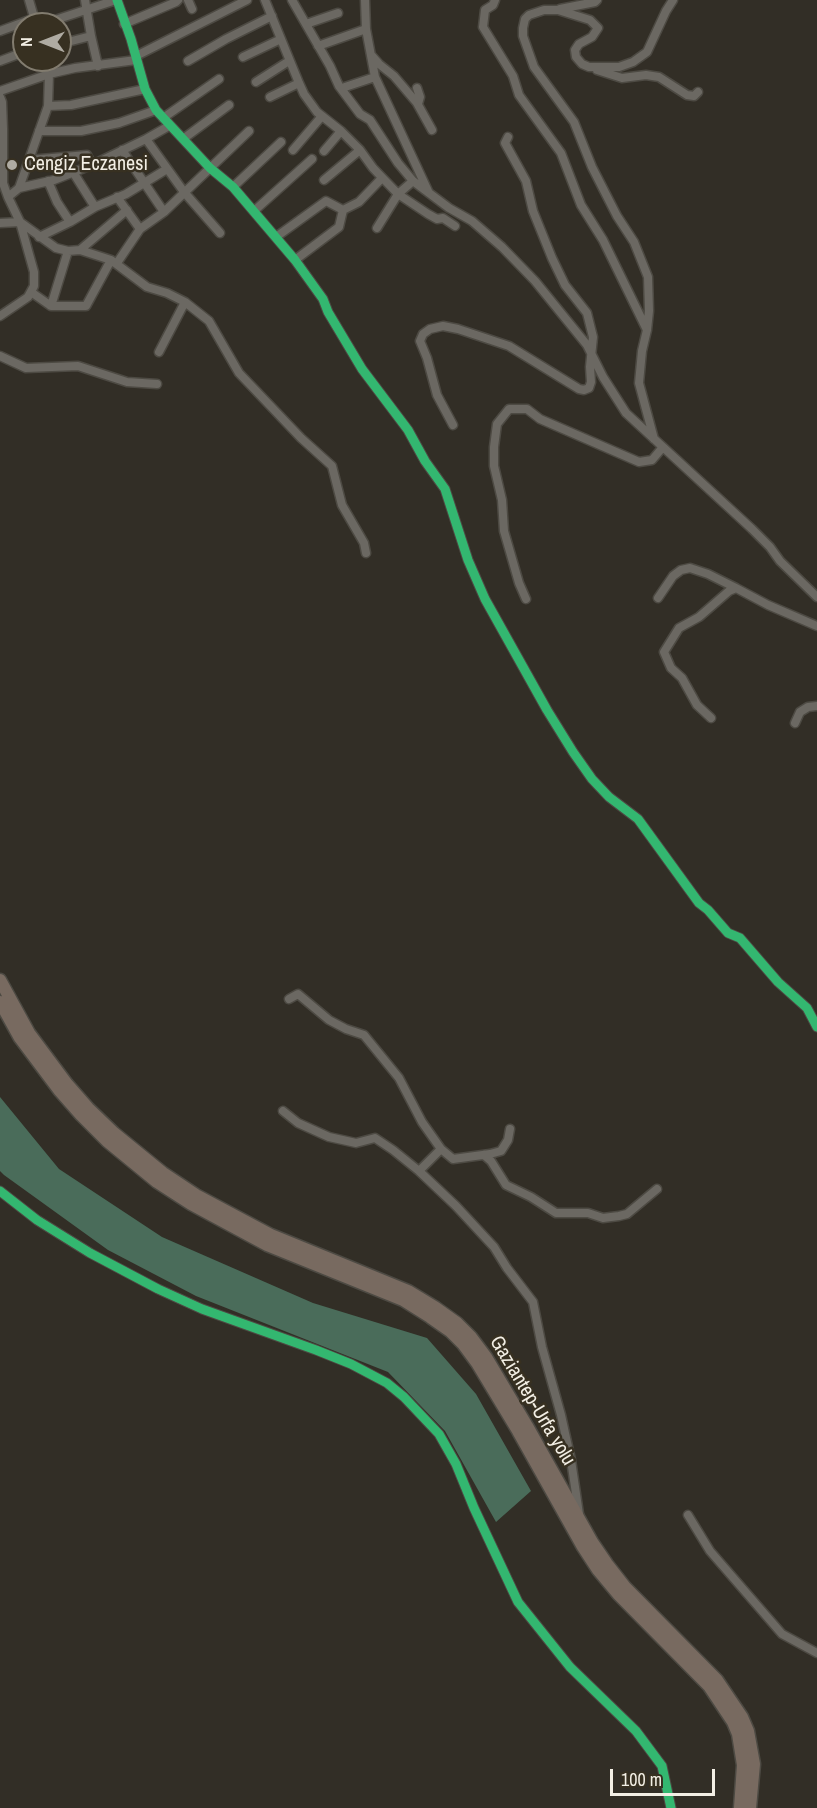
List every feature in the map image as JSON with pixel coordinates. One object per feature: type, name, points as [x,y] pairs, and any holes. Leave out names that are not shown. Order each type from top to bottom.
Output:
[{"type":"highway","name":"Gaziantep-Urfa yolu","points":[[0,980],[28,1033],[67,1084],[114,1134],[163,1173],[196,1195],[271,1235],[408,1291],[436,1308],[471,1337],[486,1357],[579,1520],[613,1572],[717,1680],[737,1708],[752,1746],[754,1764],[750,1808]]},
{"type":"highway","name":"Gaziantep-Urfa yolu","points":[[0,1002],[20,1038],[73,1107],[107,1141],[156,1182],[210,1215],[267,1245],[403,1300],[443,1326],[463,1344],[477,1363],[598,1570],[618,1594],[709,1686],[733,1722],[741,1748],[743,1765],[740,1808]]},
{"type":"street","points":[[85,0],[98,66]]},
{"type":"street","points":[[72,15],[116,0],[145,89],[156,110],[210,168],[233,187],[295,260],[323,299],[328,312],[362,369],[408,430],[425,461],[445,489],[468,560],[485,598],[573,752],[592,779],[609,797],[638,819],[699,903],[728,933],[740,938],[778,981],[807,1008],[817,1027]]},
{"type":"street","points":[[124,24],[178,0]]},
{"type":"street","points":[[188,0],[192,9]]},
{"type":"street","points":[[0,91],[49,74],[136,58],[247,0]]},
{"type":"street","points":[[265,0],[304,94],[317,112],[341,131],[399,194],[428,214],[437,219],[443,218],[455,226]]},
{"type":"street","points":[[293,0],[339,86],[360,114],[370,120],[413,181],[449,208],[472,221],[535,280],[587,345],[603,377],[626,413],[752,529],[780,561],[817,597]]},
{"type":"street","points":[[365,0],[366,29],[375,77],[428,191]]},
{"type":"street","points":[[495,0],[493,5],[485,10],[483,27],[513,76],[519,95],[561,153],[581,205],[603,240],[647,330]]},
{"type":"street","points":[[597,0],[529,15],[523,23],[524,36],[534,67],[574,122],[592,167],[617,216],[634,242],[648,277],[647,330],[639,382],[655,439]]},
{"type":"street","points":[[589,67],[619,67],[641,56],[650,48],[673,0]]},
{"type":"street","points":[[558,10],[590,20],[598,28],[592,37],[579,44],[575,50],[577,60],[589,67],[622,78],[646,75],[659,77],[687,95],[694,96],[698,92]]},
{"type":"street","points":[[306,24],[338,13]]},
{"type":"street","points":[[188,61],[272,16]]},
{"type":"street","points":[[318,46],[366,29]]},
{"type":"street","points":[[72,41],[91,36]]},
{"type":"street","points":[[243,57],[281,39]]},
{"type":"street","points":[[370,53],[418,104],[432,130]]},
{"type":"street","points":[[256,82],[289,61]]},
{"type":"street","points":[[19,188],[48,105],[49,74]]},
{"type":"street","points":[[342,88],[375,77]]},
{"type":"street","points":[[163,118],[219,79]]},
{"type":"street","points":[[270,97],[299,83]]},
{"type":"street","points":[[417,88],[420,97],[418,104]]},
{"type":"street","points":[[48,105],[71,105],[145,89]]},
{"type":"street","points":[[0,97],[2,102],[3,183],[20,222],[34,272],[34,286],[31,292],[22,302],[0,316]]},
{"type":"street","points":[[183,139],[230,105]]},
{"type":"street","points":[[39,131],[81,130],[119,123],[156,110]]},
{"type":"street","points":[[293,150],[322,116]]},
{"type":"street","points":[[8,197],[19,188],[48,181],[92,165],[170,126]]},
{"type":"street","points":[[324,151],[341,131]]},
{"type":"street","points":[[31,292],[51,306],[86,306],[114,262],[140,229],[164,212],[249,132]]},
{"type":"street","points":[[453,425],[437,395],[420,341],[429,328],[443,326],[458,329],[509,346],[579,389],[589,388],[591,382],[593,337],[586,313],[565,285],[552,258],[533,211],[526,181],[505,143],[508,137]]},
{"type":"street","points":[[146,140],[184,192],[220,233]]},
{"type":"street","points":[[233,187],[281,142]]},
{"type":"street","points":[[122,150],[164,212]]},
{"type":"street","points":[[324,180],[360,150]]},
{"type":"street","points":[[29,160],[87,155],[92,165]]},
{"type":"street","points":[[254,211],[312,159]]},
{"type":"street","points":[[39,237],[94,207],[126,194],[167,169]]},
{"type":"street","points":[[73,172],[94,207]]},
{"type":"street","points":[[343,210],[359,202],[382,178]]},
{"type":"street","points":[[48,181],[57,202],[70,222]]},
{"type":"street","points":[[377,228],[399,194],[413,181]]},
{"type":"street","points":[[117,196],[140,229]]},
{"type":"street","points":[[276,237],[326,201],[343,210]]},
{"type":"street","points":[[0,223],[20,222],[56,248],[68,251],[80,249],[127,210]]},
{"type":"street","points":[[295,260],[339,227],[343,210]]},
{"type":"street","points":[[80,249],[114,262],[147,287],[185,302],[209,321],[239,373],[301,438],[332,466],[342,505],[364,543],[366,552]]},
{"type":"street","points":[[51,306],[68,251]]},
{"type":"street","points":[[159,352],[185,302]]},
{"type":"street","points":[[0,356],[26,368],[78,366],[128,382],[157,384]]},
{"type":"street","points":[[526,599],[504,531],[502,500],[495,466],[494,447],[497,424],[509,409],[527,409],[540,419],[639,462],[652,460],[663,447]]},
{"type":"street","points":[[658,598],[673,576],[681,570],[690,568],[708,574],[768,605],[817,626]]},
{"type":"street","points":[[711,718],[697,705],[682,678],[671,668],[664,652],[679,628],[699,617],[729,591],[736,588]]},
{"type":"street","points":[[795,723],[800,712],[808,707],[817,706]]},
{"type":"street","points":[[289,999],[298,994],[329,1020],[364,1035],[399,1078],[422,1122],[441,1149],[453,1159],[501,1151],[508,1140],[510,1129]]},
{"type":"street","points":[[283,1111],[298,1124],[328,1137],[356,1143],[375,1138],[419,1171],[494,1247],[533,1302],[571,1460],[579,1520]]},
{"type":"street","points":[[419,1171],[441,1149]]},
{"type":"street","points":[[484,1155],[491,1161],[506,1185],[556,1213],[588,1213],[603,1218],[619,1216],[627,1214],[657,1189]]},
{"type":"street","points":[[0,1191],[37,1220],[158,1289],[202,1309],[351,1364],[387,1383],[404,1397],[439,1434],[456,1464],[518,1602],[570,1667],[636,1731],[662,1766],[671,1808]]},
{"type":"street","points":[[688,1515],[710,1551],[782,1634],[817,1653]]},
{"type":"green space","points":[[0,1097],[59,1169],[162,1237],[313,1303],[427,1338],[476,1394],[531,1491],[496,1522],[445,1431],[388,1372],[196,1296],[108,1250],[4,1175],[0,1171]]},
{"type":"cycle path","points":[[117,0],[145,89],[156,110],[210,168],[233,187],[295,260],[323,299],[328,312],[362,369],[408,430],[425,461],[445,489],[468,560],[485,599],[573,752],[592,779],[609,797],[638,819],[699,903],[728,933],[740,938],[778,982],[807,1008],[817,1027]]},
{"type":"cycle path","points":[[0,1191],[37,1220],[90,1253],[158,1289],[202,1309],[351,1364],[387,1383],[404,1397],[439,1434],[456,1464],[518,1602],[570,1667],[636,1731],[662,1766],[671,1808]]},
{"type":"place","name":"Cengiz Eczanesi","points":[[12,165]]}]
